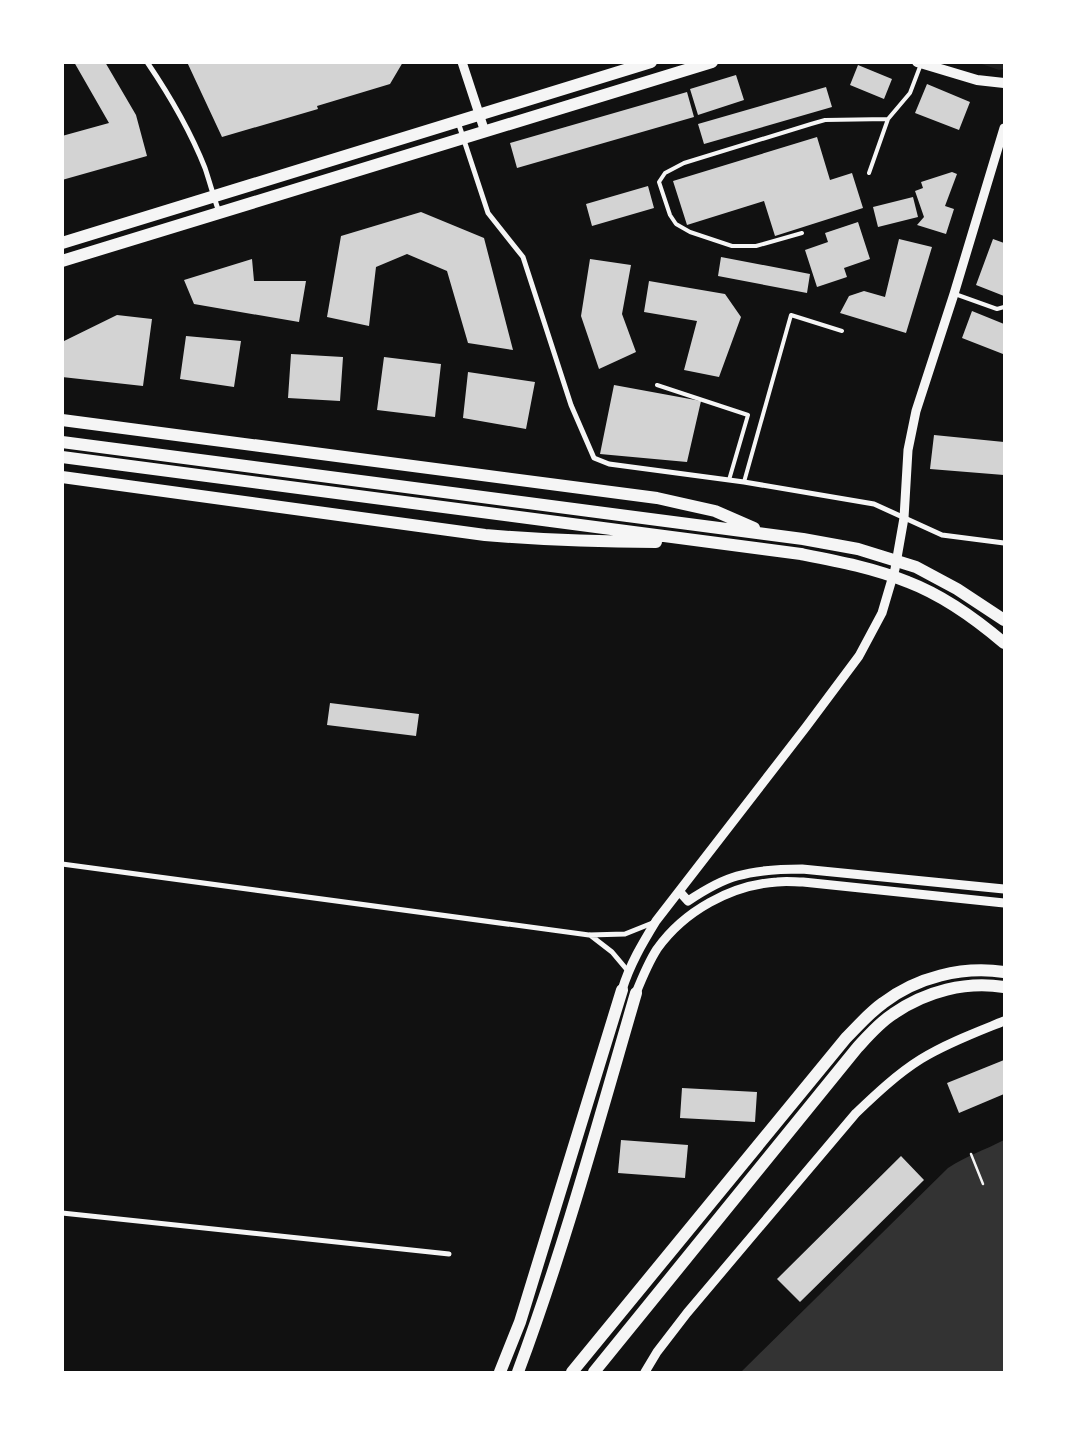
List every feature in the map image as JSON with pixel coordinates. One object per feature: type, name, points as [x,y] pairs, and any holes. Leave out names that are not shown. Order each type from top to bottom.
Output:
[{"type":"main road","points":[[62,243],[651,62]]},
{"type":"main road","points":[[62,261],[712,62]]},
{"type":"main road","points":[[919,63],[977,80],[1004,83]]},
{"type":"main road","points":[[62,420],[657,498],[714,512],[770,534]]},
{"type":"main road","points":[[62,442],[803,538],[858,549],[916,566],[957,589],[1004,620]]},
{"type":"main road","points":[[62,457],[801,554],[846,563],[909,582],[949,603],[989,630],[1004,643]]},
{"type":"main road","points":[[62,477],[485,535],[588,542],[705,542]]},
{"type":"main road","points":[[572,1372],[846,1038],[864,1019],[883,1002],[904,989],[924,980],[969,970],[1004,972]]},
{"type":"main road","points":[[594,1372],[671,1275],[857,1048],[874,1030],[910,1003],[929,995],[970,985],[1004,987]]},
{"type":"main road","points":[[500,1372],[520,1322],[622,990]]},
{"type":"main road","points":[[518,1372],[536,1325],[555,1264],[636,993]]},
{"type":"street","points":[[147,62],[171,99],[190,135],[205,168],[219,213]]},
{"type":"street","points":[[462,62],[485,132]]},
{"type":"street","points":[[458,122],[488,213],[523,256],[571,405],[594,458],[609,464],[744,482],[874,504],[942,535],[1004,543]]},
{"type":"street","points":[[622,990],[637,951],[656,921],[859,656],[882,612],[895,569],[904,518],[908,450],[916,411],[954,294],[1004,128]]},
{"type":"street","points":[[62,864],[589,935],[625,934],[656,921]]},
{"type":"street","points":[[688,900],[712,886],[736,876],[771,870],[802,869],[1004,889]]},
{"type":"street","points":[[636,993],[644,972],[673,929],[696,910],[719,896],[748,886],[776,882],[804,882],[1004,902]]},
{"type":"street","points":[[679,891],[696,910]]},
{"type":"street","points":[[589,935],[612,952],[628,971]]},
{"type":"street","points":[[645,1372],[657,1352],[687,1313],[856,1113],[886,1085],[921,1059],[1004,1020]]},
{"type":"street","points":[[62,1213],[449,1254]]},
{"type":"lane","points":[[869,174],[888,119],[910,93],[919,63]]},
{"type":"lane","points":[[802,233],[756,246],[732,246],[690,232],[676,224],[670,215],[659,182],[665,173],[684,163],[825,120],[888,119]]},
{"type":"lane","points":[[954,294],[997,309],[1004,308]]},
{"type":"lane","points":[[744,482],[792,315],[842,331]]},
{"type":"lane","points":[[657,384],[748,415],[729,480]]},
{"type":"path","points":[[970,1154],[983,1184]]},
{"type":"shaded area","points":[[979,63],[1004,63],[1004,69],[999,70]]},
{"type":"shaded area","points":[[1004,1140],[1004,1372],[741,1372],[948,1168]]},
{"type":"building","points":[[74,62],[105,62],[136,115],[147,156],[62,180],[62,136],[109,123]]},
{"type":"building","points":[[187,62],[403,62],[390,84],[317,106],[318,109],[222,137]]},
{"type":"building","points":[[858,65],[892,79],[884,99],[850,85]]},
{"type":"building","points":[[736,75],[744,100],[698,115],[690,89]]},
{"type":"building","points":[[927,84],[970,102],[959,130],[915,113]]},
{"type":"building","points":[[826,87],[832,107],[704,144],[698,124]]},
{"type":"building","points":[[687,92],[694,117],[517,168],[510,143]]},
{"type":"building","points":[[817,137],[830,180],[852,173],[863,208],[775,236],[764,201],[687,225],[673,181]]},
{"type":"building","points":[[952,172],[957,174],[945,206],[954,209],[946,234],[917,225],[924,217],[915,191],[923,188],[921,182]]},
{"type":"building","points":[[648,186],[654,208],[592,226],[586,204]]},
{"type":"building","points":[[913,197],[918,217],[878,227],[873,207]]},
{"type":"building","points":[[421,212],[484,238],[513,350],[468,343],[447,271],[407,254],[376,267],[369,326],[327,317],[341,236]]},
{"type":"building","points":[[858,222],[870,259],[844,268],[847,277],[817,287],[805,250],[828,242],[825,233]]},
{"type":"building","points":[[899,239],[932,247],[906,333],[840,313],[849,296],[864,291],[885,297]]},
{"type":"building","points":[[993,239],[1004,243],[1004,296],[976,285]]},
{"type":"building","points":[[721,257],[810,274],[807,293],[718,276]]},
{"type":"building","points":[[252,259],[254,281],[306,281],[299,322],[194,304],[184,280]]},
{"type":"building","points":[[590,259],[631,265],[622,314],[636,352],[599,369],[581,316]]},
{"type":"building","points":[[649,281],[725,294],[741,317],[719,377],[684,370],[697,321],[644,312]]},
{"type":"building","points":[[972,311],[1004,324],[1003,354],[962,338]]},
{"type":"building","points":[[117,315],[152,319],[143,386],[62,377],[62,342]]},
{"type":"building","points":[[186,336],[241,341],[234,387],[180,379]]},
{"type":"building","points":[[291,354],[343,357],[340,401],[288,398]]},
{"type":"building","points":[[384,357],[441,364],[435,417],[377,410]]},
{"type":"building","points":[[468,372],[535,382],[526,429],[463,418]]},
{"type":"building","points":[[614,385],[701,401],[687,462],[600,454]]},
{"type":"building","points":[[934,435],[1004,442],[1004,475],[930,469]]},
{"type":"building","points":[[330,703],[419,714],[416,736],[327,725]]},
{"type":"building","points":[[1004,1060],[1004,1094],[959,1113],[947,1083]]},
{"type":"building","points":[[682,1088],[757,1092],[755,1122],[680,1118]]},
{"type":"building","points":[[621,1140],[688,1145],[685,1178],[618,1173]]},
{"type":"building","points":[[901,1156],[924,1180],[800,1302],[777,1279]]}]
